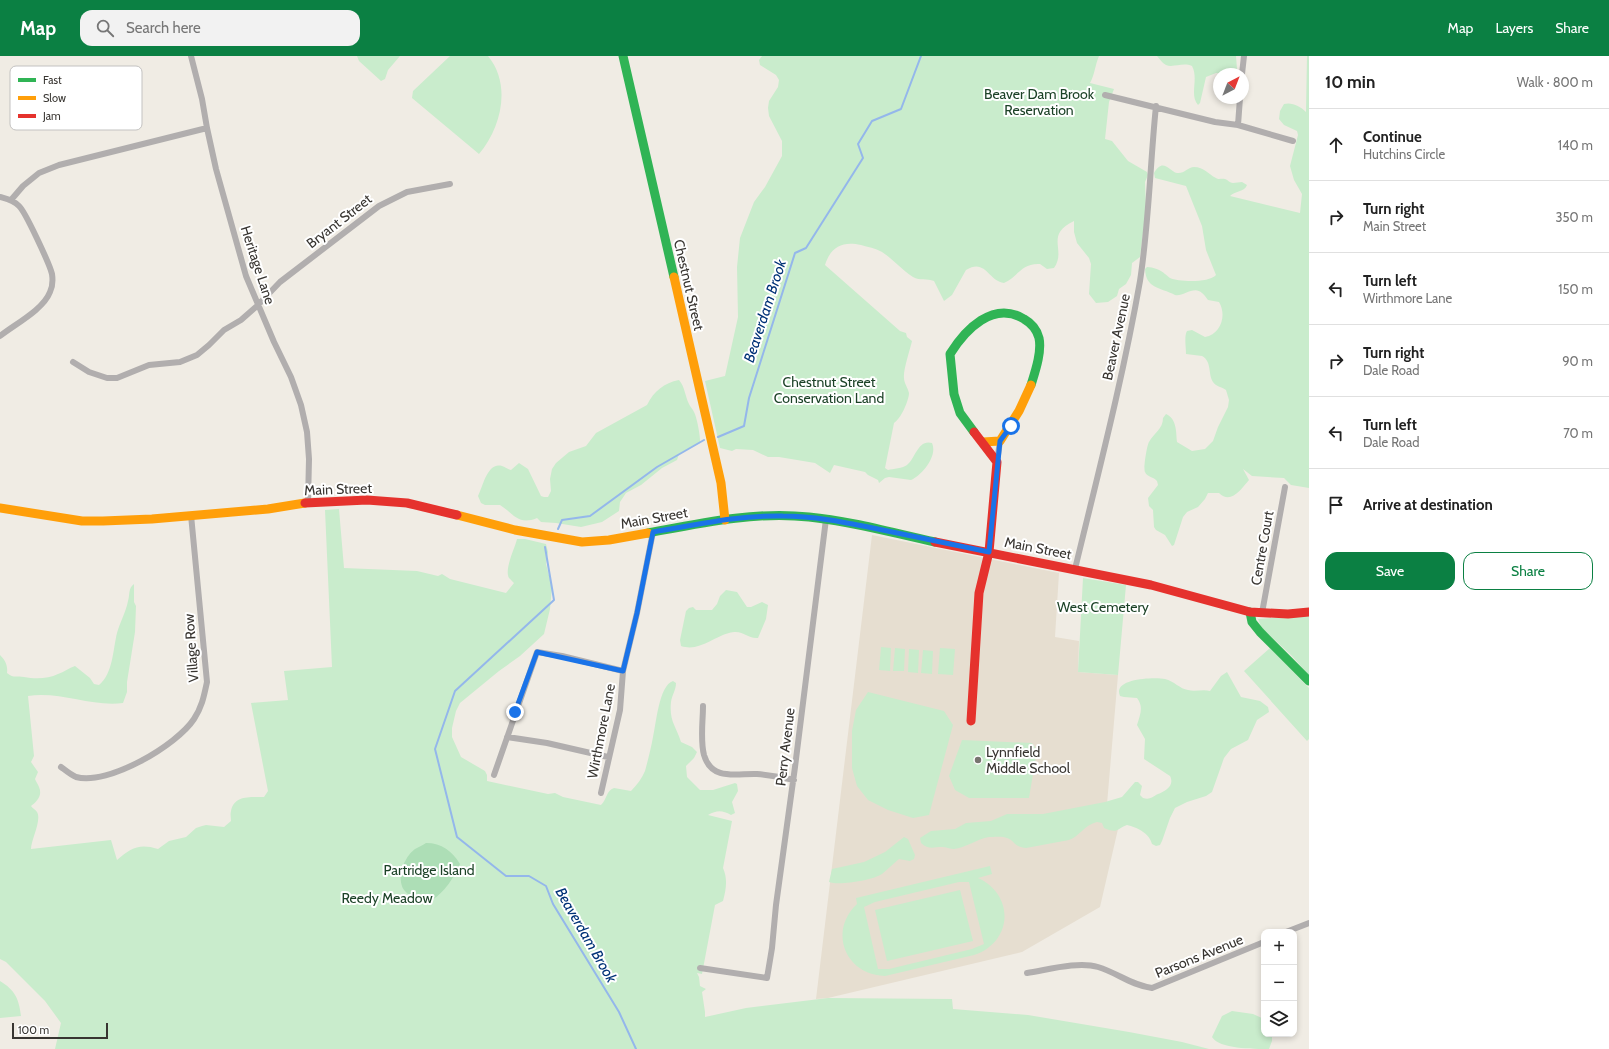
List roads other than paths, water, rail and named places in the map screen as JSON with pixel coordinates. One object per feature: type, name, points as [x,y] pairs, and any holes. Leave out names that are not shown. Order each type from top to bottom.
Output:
[{"type":"street","name":"Heritage Lane","points":[[191,56],[202,99],[207,128],[246,276],[257,306],[291,377],[301,405],[307,432],[308,502]]},
{"type":"street","name":"Chestnut Street","points":[[623,56],[720,483],[725,520]]},
{"type":"street","points":[[1243,68],[1244,56]]},
{"type":"street","points":[[1105,95],[1156,106],[1215,122],[1238,125],[1293,141]]},
{"type":"street","points":[[1238,125],[1240,104]]},
{"type":"street","name":"Beaver Avenue","points":[[1075,569],[1126,353],[1140,279],[1150,184],[1156,106]]},
{"type":"street","points":[[11,200],[23,186],[39,173],[59,165],[207,128]]},
{"type":"street","name":"Bryant Street","points":[[74,362],[89,372],[107,378],[117,378],[149,365],[180,362],[197,355],[209,346],[224,330],[241,320],[257,306],[280,282],[384,202],[407,192],[450,184]]},
{"type":"street","points":[[0,197],[11,200],[20,206],[52,273],[53,284],[46,300],[40,306],[0,336]]},
{"type":"street","points":[[971,721],[979,593],[989,552],[1000,441],[1011,426],[1028,395],[1036,366],[1040,341],[1037,332],[1032,325],[1021,316],[1008,312],[988,317],[971,328],[958,341],[950,354],[954,394],[960,413],[997,462]]},
{"type":"street","points":[[983,442],[1000,441]]},
{"type":"street","name":"Centre Court","points":[[1262,613],[1285,487]]},
{"type":"street","name":"Main Street","points":[[0,508],[82,521],[152,519],[268,509],[308,502],[367,500],[407,503],[515,530],[582,542],[609,540],[725,520],[783,516],[826,520],[1075,569],[1151,585],[1250,612],[1288,614],[1309,612]]},
{"type":"street","name":"Village Row","points":[[60,767],[76,777],[96,778],[136,764],[178,736],[193,721],[202,705],[207,682],[206,661],[191,515]]},
{"type":"street","name":"Perry Avenue","points":[[700,968],[767,978],[794,780],[826,520]]},
{"type":"street","name":"Wirthmore Lane","points":[[601,792],[608,756],[620,710],[623,671],[637,613],[653,532]]},
{"type":"street","points":[[1250,612],[1252,622],[1260,632],[1309,681]]},
{"type":"street","points":[[494,774],[537,652],[623,671]]},
{"type":"street","points":[[703,706],[704,752],[709,764],[714,769],[722,774],[729,775],[756,774],[794,780]]},
{"type":"street","points":[[508,737],[547,743],[608,756]]},
{"type":"street","points":[[1294,929],[1309,923]]},
{"type":"street","name":"Parsons Avenue","points":[[1027,973],[1080,965],[1096,966],[1114,973],[1131,983],[1152,988],[1261,943]]},
{"type":"waterway","name":"Beaverdam Brook","points":[[718,437],[744,426],[749,398],[795,253],[806,248],[863,158],[858,144],[872,121],[901,109],[921,56]]},
{"type":"waterway","name":"Beaverdam Brook","points":[[558,529],[562,520],[590,516],[657,467],[704,440]]},
{"type":"waterway","name":"Beaverdam Brook","points":[[545,547],[554,600],[455,691],[435,749],[457,837],[506,876],[529,876],[546,886],[553,904],[619,1012],[636,1049]]},
{"type":"place","name":"Lynnfield Middle School","points":[[978,760]]},
{"type":"park label","name":"Beaver Dam Brook Reservation","points":[[1039,102]]},
{"type":"park label","name":"Chestnut Street Conservation Land","points":[[829,390]]},
{"type":"park label","name":"West Cemetery","points":[[1103,607]]},
{"type":"park label","name":"Partridge Island","points":[[429,870]]},
{"type":"park label","name":"Reedy Meadow","points":[[387,898]]}]
